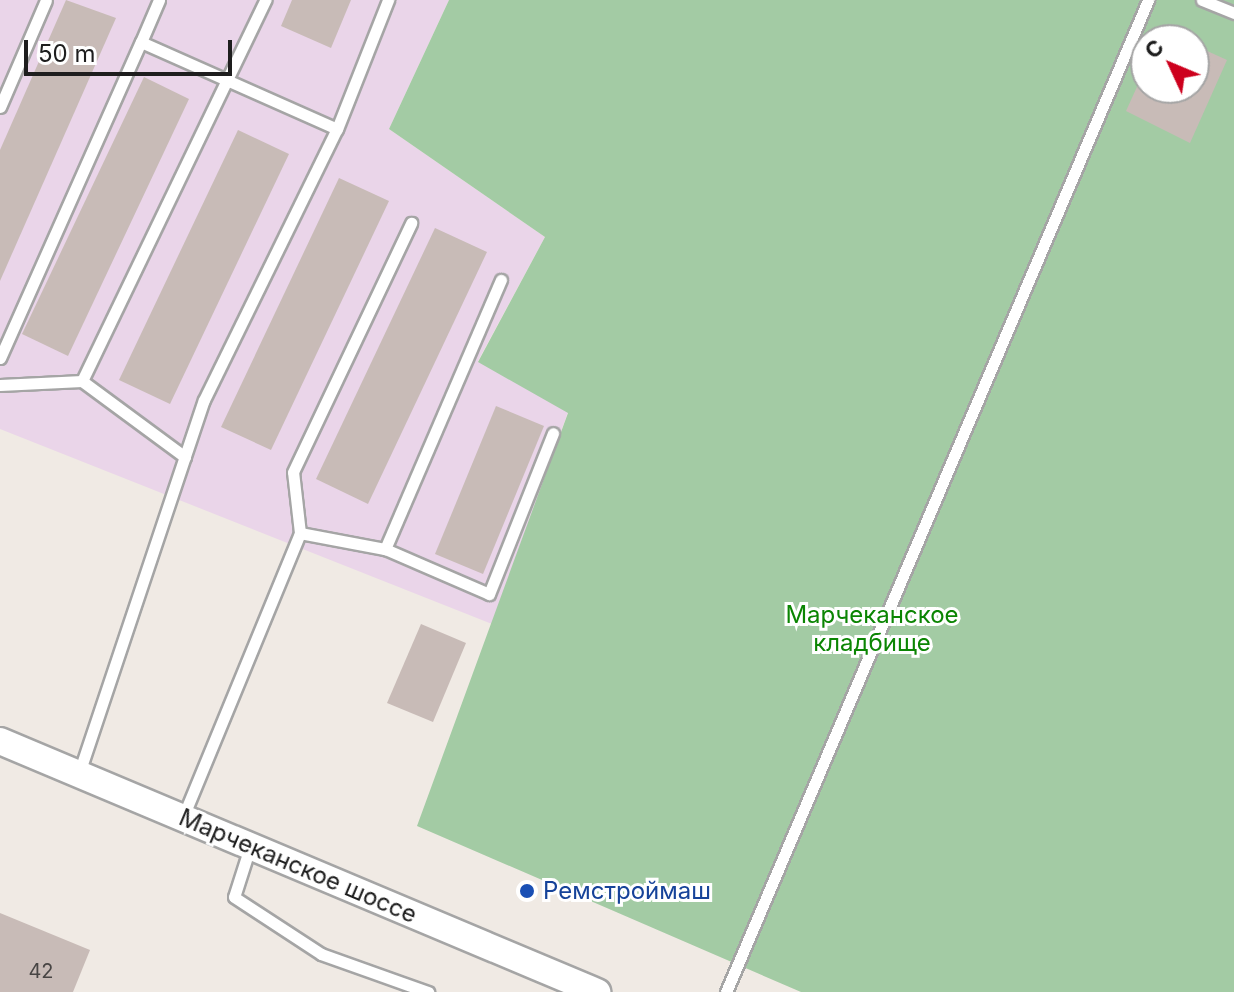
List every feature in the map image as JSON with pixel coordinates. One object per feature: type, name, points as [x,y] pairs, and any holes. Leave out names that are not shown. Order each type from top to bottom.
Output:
[{"type":"street","name":"Марчеканское шоссе","points":[[0,741],[597,992]]},
{"type":"lane","points":[[0,107],[46,0]]},
{"type":"lane","points":[[0,358],[159,0]]},
{"type":"lane","points":[[82,381],[230,81],[265,0]]},
{"type":"lane","points":[[79,774],[204,400],[337,129],[388,0]]},
{"type":"lane","points":[[726,992],[1148,0]]},
{"type":"lane","points":[[1202,0],[1234,13]]},
{"type":"lane","points":[[141,42],[337,129]]},
{"type":"lane","points":[[183,818],[300,533],[293,472],[411,223]]},
{"type":"lane","points":[[385,549],[501,280]]},
{"type":"lane","points":[[0,385],[82,381],[185,457]]},
{"type":"lane","points":[[300,533],[385,549],[489,594],[553,433]]},
{"type":"lane","points":[[250,846],[234,897],[321,954],[428,992]]},
{"type":"shaded area","points":[[0,0],[449,0],[389,129],[545,237],[478,361],[568,412],[492,624],[0,429]]},
{"type":"green space","name":"Марчеканское кладбище","points":[[449,0],[1234,0],[1234,992],[801,992],[417,826],[568,413],[478,362],[545,237],[389,129]]},
{"type":"building","points":[[66,0],[116,18],[0,281],[0,150]]},
{"type":"building","points":[[292,0],[351,0],[331,48],[281,26]]},
{"type":"building","points":[[1210,52],[1227,60],[1210,98]]},
{"type":"building","points":[[144,77],[189,99],[68,356],[22,334]]},
{"type":"building","points":[[1130,102],[1207,104],[1190,143],[1126,111]]},
{"type":"building","points":[[238,130],[289,154],[170,404],[119,380]]},
{"type":"building","points":[[339,178],[389,201],[271,450],[221,427]]},
{"type":"building","points":[[435,228],[487,252],[368,504],[316,479]]},
{"type":"building","points":[[496,406],[544,426],[483,574],[435,554]]},
{"type":"building","points":[[421,624],[466,643],[433,722],[387,703]]},
{"type":"building","points":[[0,913],[90,950],[73,992],[0,992]]},
{"type":"place","name":"Ремстроймаш","points":[[527,891]]}]
